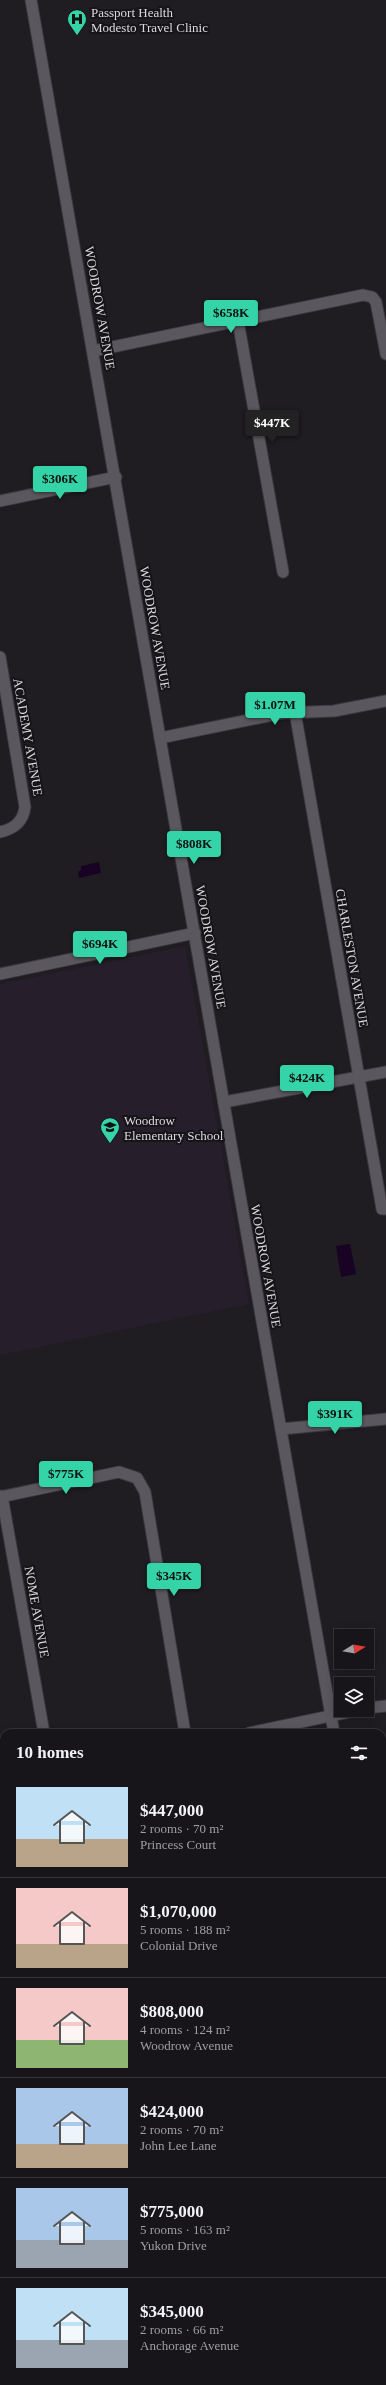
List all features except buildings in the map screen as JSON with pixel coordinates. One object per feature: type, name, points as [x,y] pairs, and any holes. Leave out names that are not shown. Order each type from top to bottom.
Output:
[{"type":"street","name":"WOODROW AVENUE","points":[[31,0],[116,477],[160,738],[333,1729]]},
{"type":"street","points":[[93,351],[363,295],[372,297],[378,307],[386,354]]},
{"type":"street","points":[[238,321],[283,572]]},
{"type":"street","points":[[0,501],[116,477]]},
{"type":"street","name":"ACADEMY AVENUE","points":[[0,657],[25,807],[21,820],[14,828],[0,832]]},
{"type":"street","points":[[160,738],[295,712],[334,711],[386,701]]},
{"type":"street","name":"CHARLESTON AVENUE","points":[[295,712],[359,1078],[384,1209]]},
{"type":"street","points":[[0,974],[195,933]]},
{"type":"street","points":[[224,1102],[386,1072]]},
{"type":"street","points":[[281,1429],[386,1419]]},
{"type":"street","points":[[1,1496],[119,1472],[135,1476],[145,1492],[184,1729]]},
{"type":"street","name":"NOME AVENUE","points":[[1,1496],[43,1729]]},
{"type":"street","points":[[374,1707],[386,1706]]},
{"type":"street","points":[[268,1729],[334,1715]]},
{"type":"shaded area","points":[[99,862],[101,873],[79,878],[78,872],[81,870],[81,866]]},
{"type":"shaded area","name":"Woodrow Elementary School","points":[[185,946],[249,1304],[0,1355],[0,984]]},
{"type":"shaded area","points":[[350,1244],[356,1274],[341,1277],[336,1246]]},
{"type":"place","name":"Passport Health Modesto Travel Clinic","points":[[77,36]]},
{"type":"place","name":"Woodrow Elementary School","points":[[110,1144]]}]
